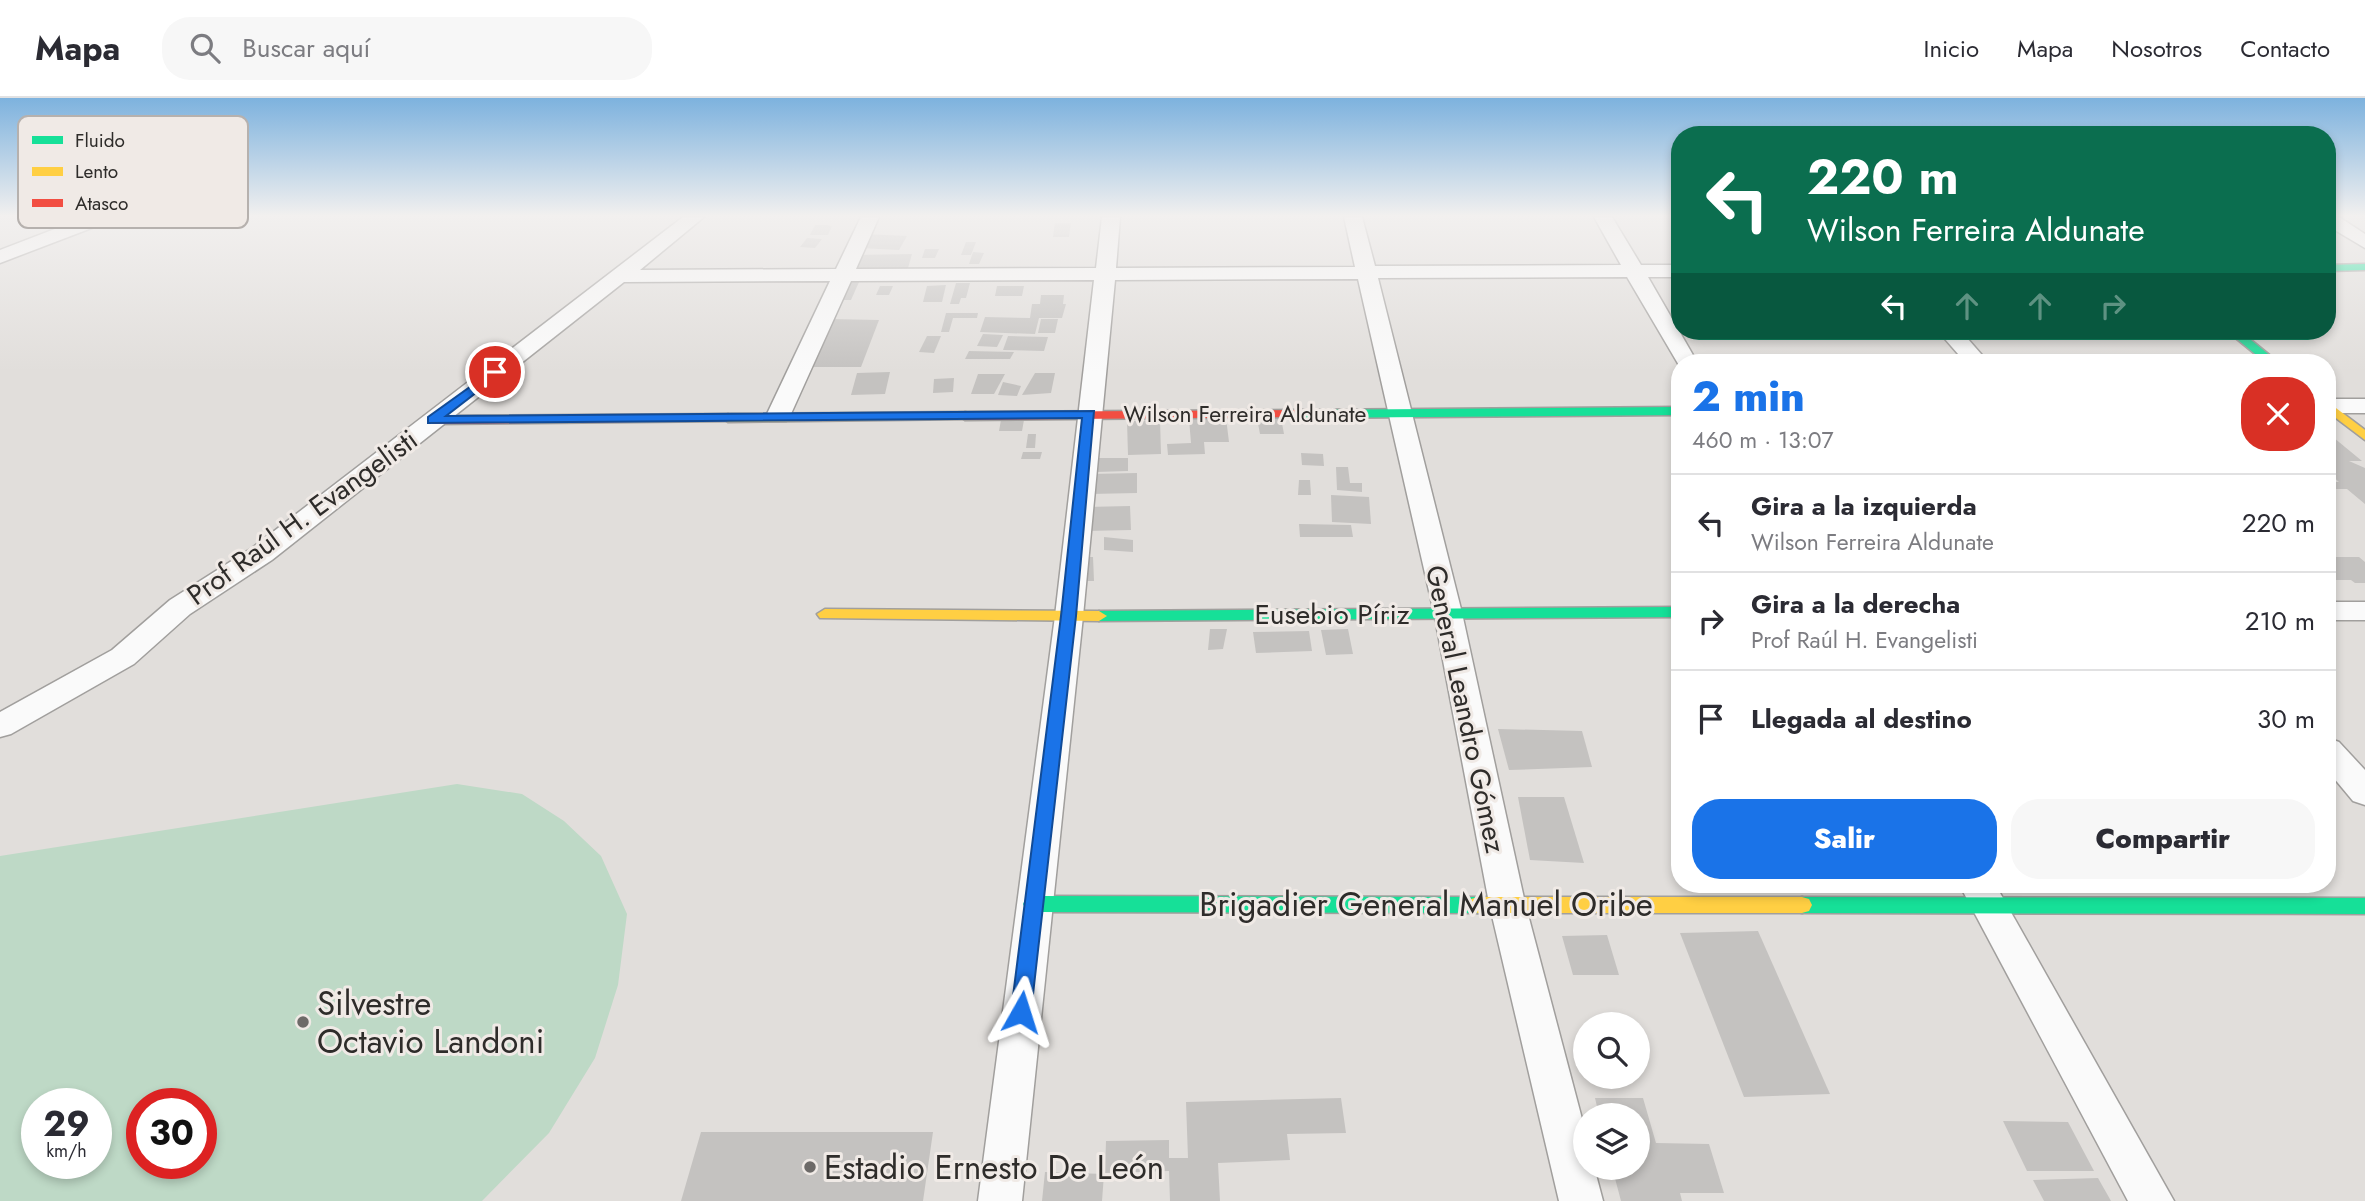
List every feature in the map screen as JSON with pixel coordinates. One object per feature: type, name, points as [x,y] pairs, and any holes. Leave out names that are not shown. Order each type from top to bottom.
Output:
[{"type":"street","name":"Prof Raúl H. Evangelisti","points":[[0,726],[123,657],[180,607],[261,554],[629,268]]},
{"type":"street","points":[[778,416],[846,268]]},
{"type":"street","points":[[1000,1201],[1069,616],[1106,268]]},
{"type":"street","name":"General Leandro Gómez","points":[[1364,268],[1448,614],[1507,903],[1581,1201]]},
{"type":"street","points":[[1633,271],[1671,336]]},
{"type":"street","points":[[619,276],[1365,275],[1671,271]]},
{"type":"street","points":[[1957,340],[1970,354]]},
{"type":"street","points":[[2244,340],[2262,354]]},
{"type":"street","points":[[2336,406],[2365,405]]},
{"type":"street","name":"Wilson Ferreira Aldunate","points":[[433,420],[1671,411]]},
{"type":"street","points":[[2336,412],[2365,436]]},
{"type":"street","points":[[2336,611],[2365,611]]},
{"type":"street","name":"Eusebio Píriz","points":[[825,614],[1069,616],[1671,612]]},
{"type":"street","points":[[2336,759],[2365,792]]},
{"type":"street","points":[[1984,895],[2152,1201]]},
{"type":"street","name":"Brigadier General Manuel Oribe","points":[[1033,904],[1507,903],[1984,895],[2365,906]]},
{"type":"green space","name":"Silvestre Octavio Landoni","points":[[457,784],[522,794],[564,821],[601,856],[627,914],[618,985],[595,1058],[549,1133],[482,1201],[0,1201],[0,856]]},
{"type":"building","points":[[849,282],[859,282],[851,300],[842,300]]},
{"type":"building","points":[[956,283],[970,283],[966,298],[961,298],[959,304],[950,304]]},
{"type":"building","points":[[946,285],[942,302],[923,302],[927,286]]},
{"type":"building","points":[[880,286],[893,286],[889,295],[876,295]]},
{"type":"building","points":[[997,286],[1024,286],[1022,296],[995,296]]},
{"type":"building","points":[[1041,295],[1064,295],[1063,304],[1066,304],[1062,318],[1039,318],[1035,334],[980,332],[985,317],[1030,318],[1032,304],[1040,304]]},
{"type":"building","points":[[946,313],[978,313],[977,318],[953,318],[949,332],[941,332]]},
{"type":"building","points":[[829,319],[879,320],[861,367],[808,367]]},
{"type":"building","points":[[1041,319],[1058,319],[1055,333],[1038,333]]},
{"type":"building","points":[[983,334],[1003,335],[997,347],[977,346]]},
{"type":"building","points":[[927,336],[941,336],[934,353],[919,352]]},
{"type":"building","points":[[1008,336],[1048,337],[1044,351],[1003,350]]},
{"type":"building","points":[[969,351],[1014,352],[1010,359],[965,359]]},
{"type":"building","points":[[890,372],[885,394],[851,395],[857,373]]},
{"type":"building","points":[[1035,373],[1055,373],[1051,393],[1022,395]]},
{"type":"building","points":[[978,374],[1005,374],[994,394],[971,394]]},
{"type":"building","points":[[954,378],[953,392],[933,393],[934,379]]},
{"type":"building","points":[[1003,382],[1021,386],[1017,396],[998,395]]},
{"type":"building","points":[[1226,418],[1229,442],[1204,442],[1205,454],[1168,455],[1167,444],[1191,443],[1189,419]]},
{"type":"building","points":[[1257,418],[1281,418],[1284,434],[1260,434]]},
{"type":"building","points":[[1001,420],[1024,420],[1022,431],[999,431]]},
{"type":"building","points":[[1160,420],[1161,454],[1128,455],[1127,421]]},
{"type":"building","points":[[1028,434],[1036,434],[1035,448],[1026,448]]},
{"type":"building","points":[[2336,440],[2362,461],[2349,461],[2365,468],[2365,504],[2347,489],[2336,489],[2336,482],[2339,482],[2336,479]]},
{"type":"building","points":[[1023,452],[1042,452],[1040,459],[1021,459]]},
{"type":"building","points":[[1301,453],[1323,454],[1324,466],[1302,465]]},
{"type":"building","points":[[1096,458],[1128,458],[1128,471],[1096,472]]},
{"type":"building","points":[[1336,467],[1348,467],[1350,483],[1362,483],[1362,492],[1337,490]]},
{"type":"building","points":[[1137,473],[1137,493],[1090,494],[1090,474]]},
{"type":"building","points":[[1299,480],[1310,480],[1311,495],[1298,495]]},
{"type":"building","points":[[1331,495],[1369,497],[1371,524],[1332,522]]},
{"type":"building","points":[[1130,506],[1131,530],[1085,531],[1086,507]]},
{"type":"building","points":[[1299,524],[1351,525],[1353,537],[1300,537]]},
{"type":"building","points":[[1104,537],[1133,540],[1133,552],[1104,550]]},
{"type":"building","points":[[1076,557],[1093,557],[1094,581],[1076,581]]},
{"type":"building","points":[[2336,557],[2359,557],[2365,562],[2365,583],[2336,580]]},
{"type":"building","points":[[1210,629],[1227,629],[1223,649],[1208,650]]},
{"type":"building","points":[[1348,629],[1353,654],[1326,655],[1321,630]]},
{"type":"building","points":[[1309,631],[1312,651],[1256,653],[1253,632]]},
{"type":"building","points":[[1498,729],[1582,731],[1592,767],[1509,770]]},
{"type":"building","points":[[1518,797],[1564,797],[1584,863],[1530,860]]},
{"type":"building","points":[[1758,931],[1830,1094],[1744,1097],[1680,933]]},
{"type":"building","points":[[1607,935],[1619,975],[1573,975],[1562,936]]},
{"type":"building","points":[[1341,1098],[1346,1133],[1287,1134],[1290,1160],[1218,1163],[1220,1201],[1170,1201],[1169,1171],[1105,1173],[1106,1141],[1169,1140],[1169,1158],[1188,1158],[1186,1102]]},
{"type":"building","points":[[1595,1098],[1643,1098],[1644,1103],[1596,1103]]},
{"type":"building","points":[[2003,1121],[2068,1122],[2094,1171],[2027,1171]]},
{"type":"building","points":[[1650,1122],[1656,1143],[1709,1144],[1724,1193],[1680,1193],[1682,1201],[1621,1201],[1615,1180],[1650,1180]]},
{"type":"building","name":"Estadio Ernesto De León","points":[[701,1132],[933,1132],[923,1201],[681,1201]]},
{"type":"building","points":[[1045,1172],[1104,1174],[1102,1201],[1042,1201]]},
{"type":"building","points":[[2098,1178],[2111,1201],[2044,1201],[2033,1180]]},
{"type":"traffic: fast","points":[[2244,340],[2262,354]]},
{"type":"traffic: fast","points":[[1296,414],[1671,411]]},
{"type":"traffic: fast","points":[[1099,616],[1671,612]]},
{"type":"traffic: fast","points":[[1033,904],[1478,905]]},
{"type":"traffic: fast","points":[[1802,905],[2365,906]]},
{"type":"traffic: slow","points":[[2336,412],[2365,436]]},
{"type":"traffic: slow","points":[[728,418],[965,416]]},
{"type":"traffic: slow","points":[[825,614],[1099,616]]},
{"type":"traffic: slow","points":[[1478,905],[1802,905]]},
{"type":"traffic: jam","points":[[965,416],[1296,414]]},
{"type":"traffic: jam","points":[[433,420],[728,418]]},
{"type":"place","name":"Silvestre Octavio Landoni","points":[[303,1022]]},
{"type":"place","name":"Estadio Ernesto De León","points":[[810,1167]]},
{"type":"route","points":[[495,372],[433,420],[1089,414],[1069,616],[1021,1012]]}]
